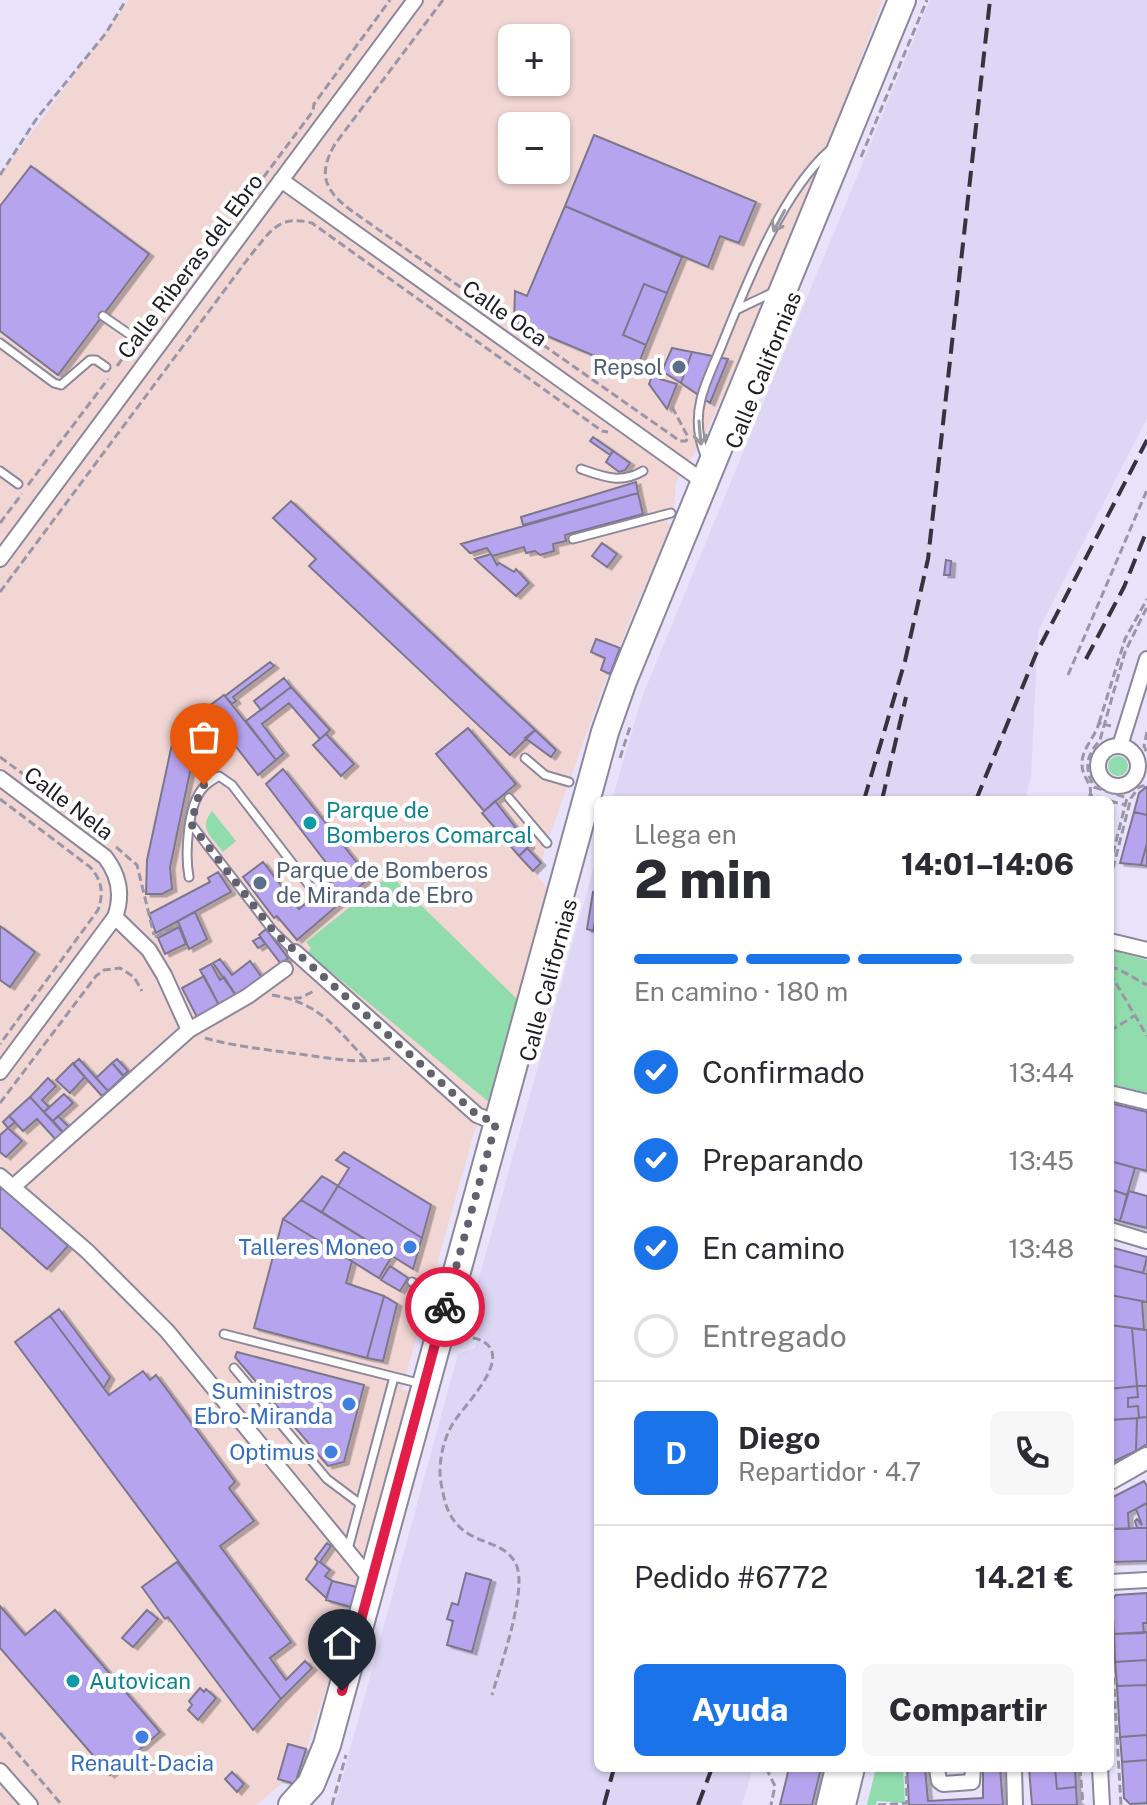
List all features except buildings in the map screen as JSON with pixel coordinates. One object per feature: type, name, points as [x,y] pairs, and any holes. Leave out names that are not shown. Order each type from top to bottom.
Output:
[{"type":"highway","name":"Calle Californias","points":[[320,1805],[333,1770],[451,1333],[502,1124],[605,732],[784,289],[812,202],[845,141],[902,0]]},
{"type":"highway","name":"Calle Californias","points":[[598,796],[626,707],[915,0]]},
{"type":"highway","name":"Calle Californias","points":[[292,1805],[311,1784],[320,1765],[447,1303],[594,809]]},
{"type":"main road","points":[[1114,1477],[1147,1458]]},
{"type":"main road","points":[[827,1805],[835,1772]]},
{"type":"main road","points":[[845,1805],[853,1772]]},
{"type":"street","name":"Calle Riberas del Ebro","points":[[0,559],[415,0]]},
{"type":"street","name":"Calle Oca","points":[[281,180],[707,474]]},
{"type":"street","points":[[1120,746],[1147,659]]},
{"type":"street","points":[[1120,746],[1135,755],[1142,772],[1108,796],[1098,760],[1106,749],[1120,746]]},
{"type":"street","name":"Calle Nela","points":[[0,778],[97,850],[110,864],[119,886],[119,908],[115,917]]},
{"type":"street","points":[[0,1072],[115,917],[149,950],[191,1029]]},
{"type":"street","points":[[1114,942],[1147,950]]},
{"type":"street","points":[[295,952],[477,1115],[502,1124]]},
{"type":"street","points":[[14,1186],[191,1029],[248,996],[285,969]]},
{"type":"street","points":[[1114,1094],[1147,1102]]},
{"type":"street","points":[[0,1176],[87,1251],[167,1331],[372,1581]]},
{"type":"street","points":[[1114,1231],[1147,1241]]},
{"type":"street","points":[[1114,1582],[1147,1580]]},
{"type":"street","points":[[0,1771],[30,1805]]},
{"type":"street","points":[[938,1772],[939,1781],[943,1784],[972,1782],[973,1772]]},
{"type":"street","points":[[1014,1772],[1015,1805]]},
{"type":"street","points":[[1100,1772],[1102,1805]]},
{"type":"lane","points":[[707,474],[699,442],[701,397],[736,310],[793,194],[824,155],[845,141]]},
{"type":"lane","points":[[793,194],[812,202]]},
{"type":"lane","points":[[736,310],[784,289]]},
{"type":"lane","points":[[103,316],[129,334]]},
{"type":"lane","points":[[0,343],[61,385],[90,360],[96,360],[106,367]]},
{"type":"lane","points":[[581,469],[617,480],[643,471]]},
{"type":"lane","points":[[0,471],[18,484]]},
{"type":"lane","points":[[573,539],[671,513]]},
{"type":"lane","points":[[525,758],[545,775],[569,782]]},
{"type":"lane","points":[[189,877],[185,856],[199,794],[204,785],[219,776],[226,779],[309,885]]},
{"type":"lane","points":[[509,798],[547,843]]},
{"type":"lane","points":[[191,824],[274,932],[295,952]]},
{"type":"lane","points":[[412,1282],[447,1303]]},
{"type":"lane","points":[[224,1334],[424,1384]]},
{"type":"lane","points":[[234,1368],[327,1479],[359,1503]]},
{"type":"lane","points":[[347,1551],[394,1377]]},
{"type":"path","points":[[0,175],[43,108],[106,33],[126,0]]},
{"type":"path","points":[[0,523],[216,233],[224,230],[313,111],[314,104],[390,0]]},
{"type":"path","points":[[443,0],[335,144],[325,169],[327,185],[337,200],[365,220],[680,441],[686,441],[688,437],[671,405]]},
{"type":"path","points":[[857,166],[927,0]]},
{"type":"path","points":[[0,592],[250,256],[273,228],[284,221],[296,219],[312,223],[602,431],[616,435]]},
{"type":"path","points":[[1068,675],[1147,490]]},
{"type":"path","points":[[1114,863],[1128,805],[1125,796],[1108,796],[1094,787],[1087,767],[1088,756],[1100,740],[1101,724],[1125,639],[1147,599]]},
{"type":"path","points":[[1090,796],[1092,788],[1083,775],[1082,759],[1101,724],[1125,652],[1147,607]]},
{"type":"path","points":[[618,764],[631,722]]},
{"type":"path","points":[[1101,724],[1146,734],[1144,746],[1147,753]]},
{"type":"path","points":[[1114,852],[1128,805],[1134,793],[1147,785]]},
{"type":"path","points":[[0,799],[90,867],[98,875],[102,888],[98,910],[0,1044]]},
{"type":"path","points":[[1114,799],[1128,805]]},
{"type":"path","points":[[155,937],[178,925]]},
{"type":"path","points":[[0,1103],[96,976],[113,967],[120,968],[134,977],[142,991]]},
{"type":"path","points":[[1114,968],[1147,985]]},
{"type":"path","points":[[1114,980],[1147,1036]]},
{"type":"path","points":[[248,996],[300,998],[325,981]]},
{"type":"path","points":[[290,998],[309,1005],[322,1015],[369,1063]]},
{"type":"path","points":[[1114,1028],[1135,1015]]},
{"type":"path","points":[[191,1029],[204,1038],[259,1050],[369,1063],[411,1056]]},
{"type":"path","points":[[451,1333],[485,1342],[491,1348],[492,1367],[483,1386],[453,1423],[446,1438],[439,1475],[443,1493],[449,1512],[461,1531],[504,1552],[517,1566],[519,1590],[492,1695]]},
{"type":"path","points":[[1114,1685],[1121,1805]]},
{"type":"path","points":[[0,1733],[62,1805]]},
{"type":"path","points":[[768,1772],[775,1786],[771,1805]]},
{"type":"path","points":[[878,1805],[907,1803],[906,1772]]},
{"type":"path","points":[[1080,1772],[1083,1805]]},
{"type":"shaded area","points":[[129,0],[883,0],[787,252],[704,438],[676,482],[674,506],[667,521],[671,528],[608,674],[547,843],[537,876],[549,889],[490,1103],[474,1132],[402,1389],[409,1392],[344,1634],[295,1784],[285,1781],[256,1805],[0,1805],[0,176]]},
{"type":"shaded area","points":[[930,0],[1147,0],[1147,418],[1038,631],[1031,777],[1026,796],[613,796],[642,697]]},
{"type":"shaded area","points":[[594,866],[594,1772],[752,1772],[742,1805],[335,1805],[458,1354],[475,1348],[485,1301],[477,1285]]},
{"type":"green space","points":[[1114,756],[1122,756],[1128,766],[1122,776],[1114,776],[1108,770],[1108,762]]},
{"type":"green space","points":[[212,811],[236,841],[223,852],[206,828]]},
{"type":"green space","points":[[390,875],[518,1000],[490,1103],[308,953],[311,948],[306,942]]},
{"type":"green space","points":[[1114,951],[1147,960],[1147,1093],[1114,1085]]},
{"type":"green space","points":[[875,1772],[903,1772],[905,1803],[877,1801],[876,1805],[867,1805]]},
{"type":"railway","points":[[865,796],[905,661],[928,559],[990,0]]},
{"type":"railway","points":[[978,796],[1036,654],[1147,440]]},
{"type":"railway","points":[[1086,659],[1124,587],[1147,530]]},
{"type":"railway","points":[[883,796],[906,697]]},
{"type":"railway","points":[[604,1805],[613,1772]]},
{"type":"railway","points":[[698,1805],[710,1772]]},
{"type":"way so far","points":[[204,785],[191,824],[274,932],[477,1115],[496,1123],[445,1307]]},
{"type":"place","name":"Repsol","points":[[679,367]]},
{"type":"place","name":"Parque de Bomberos Comarcal","points":[[310,823]]},
{"type":"place","name":"Parque de Bomberos de Miranda de Ebro","points":[[260,883]]},
{"type":"place","name":"Talleres Moneo","points":[[410,1247]]},
{"type":"place","name":"Suministros Ebro-Miranda","points":[[349,1404]]},
{"type":"place","name":"Optimus","points":[[331,1452]]},
{"type":"place","name":"Autovican","points":[[73,1681]]},
{"type":"place","name":"Renault-Dacia","points":[[142,1737]]},
{"type":"route","points":[[342,1691],[445,1307]]}]
